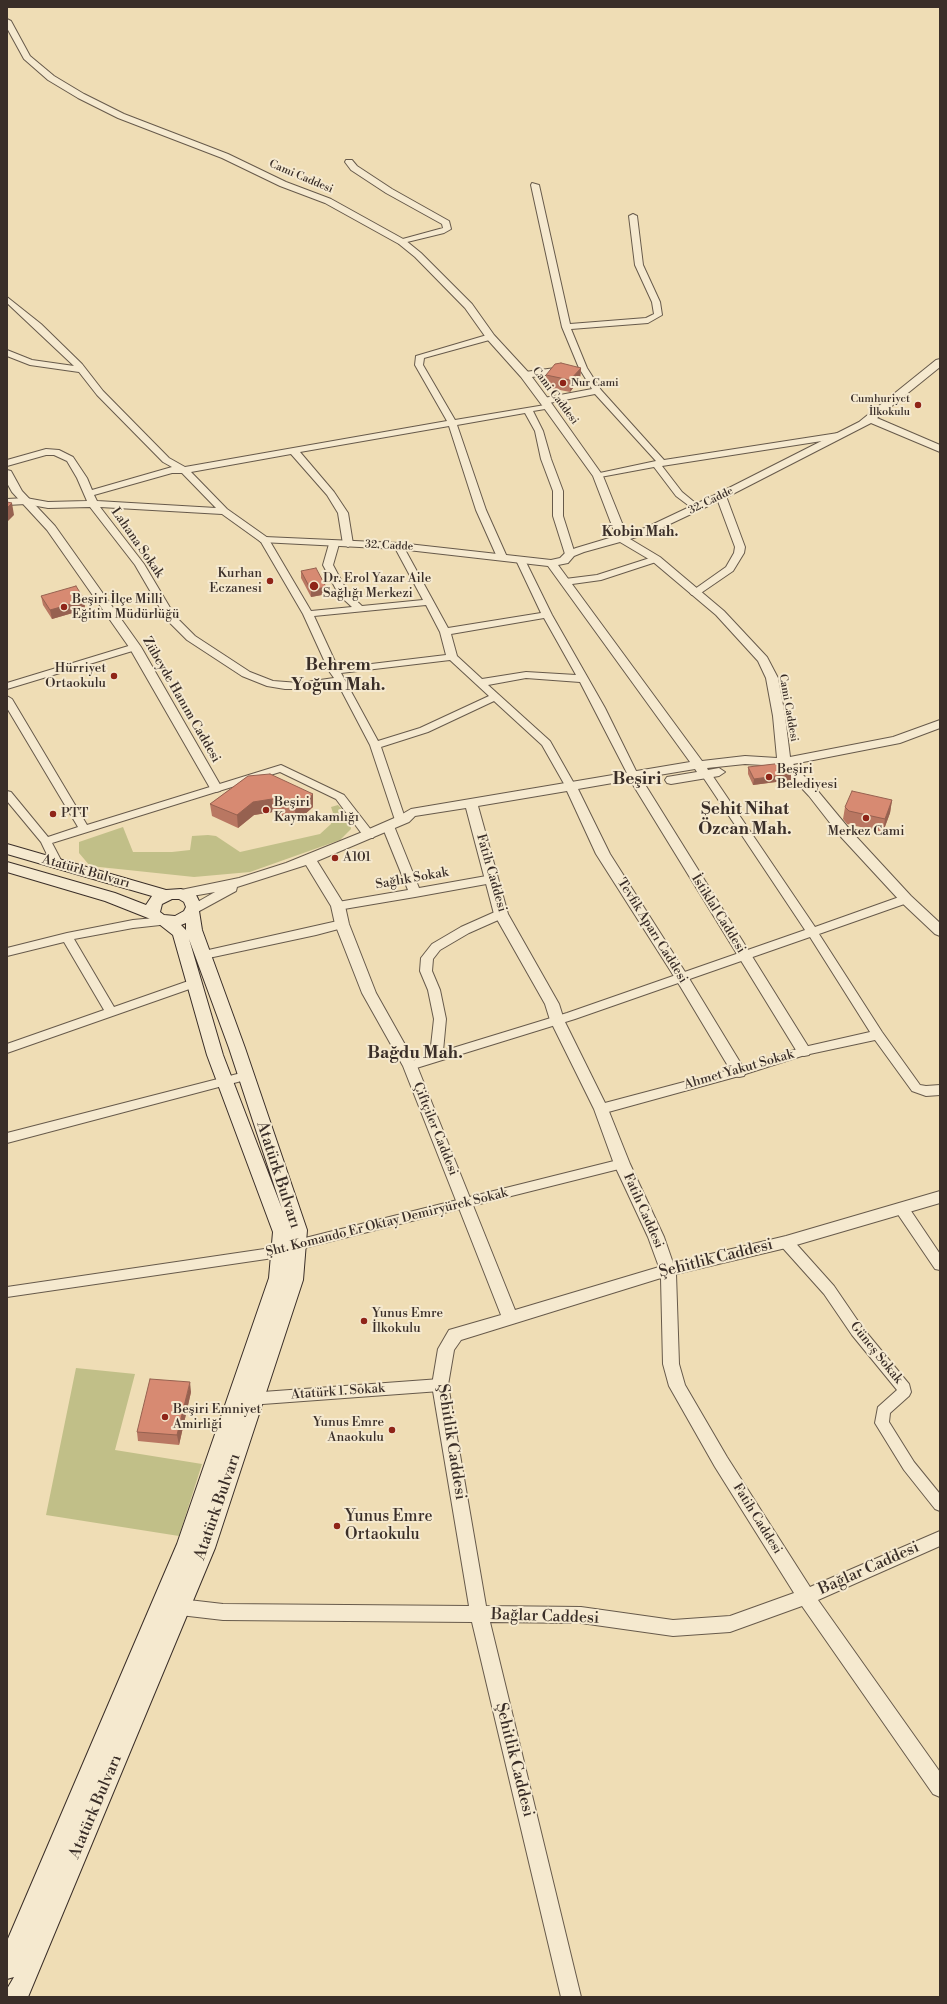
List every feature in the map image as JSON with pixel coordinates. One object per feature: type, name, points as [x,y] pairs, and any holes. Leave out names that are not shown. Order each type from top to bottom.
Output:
[{"type":"main road","name":"Atatürk Bulvarı","points":[[7,849],[165,895]]},
{"type":"main road","name":"Atatürk Bulvarı","points":[[7,867],[110,897],[159,917],[180,933],[215,1054],[289,1248],[294,1280],[205,1548],[24,1981],[14,1997]]},
{"type":"main road","points":[[181,894],[186,896],[193,903],[192,911],[189,915],[178,920],[159,917],[152,905],[159,898],[165,895],[181,894]]},
{"type":"main road","name":"Atatürk Bulvarı","points":[[7,1968],[185,1550],[278,1278],[289,1248],[298,1230],[244,1076],[237,1048],[194,930],[192,911]]},
{"type":"street","name":"Cami Caddesi","points":[[7,21],[27,57],[32,63],[44,73],[81,96],[121,116],[225,156],[283,184],[328,202],[402,242],[418,255],[469,306],[490,337],[525,375],[598,476],[622,538],[656,559],[720,614],[763,660],[772,678],[779,716],[784,762],[813,793],[846,834],[906,899],[940,931]]},
{"type":"street","points":[[349,162],[354,168],[389,191],[446,223],[447,229],[402,242]]},
{"type":"street","points":[[535,185],[566,327],[583,368],[597,391],[659,463],[679,494],[696,508]]},
{"type":"street","points":[[566,327],[648,320],[658,315],[656,302],[645,282],[639,265],[633,216]]},
{"type":"street","points":[[7,299],[38,326],[82,370],[100,393],[166,460],[184,470],[224,511],[265,540],[308,614],[334,671],[341,680],[375,745],[415,893]]},
{"type":"street","points":[[490,337],[420,356],[419,365],[452,423],[481,510],[502,557]]},
{"type":"street","points":[[7,353],[30,362],[82,370]]},
{"type":"street","name":"32. Cadde","points":[[265,540],[398,546],[551,563],[564,561],[570,554],[649,530],[721,496],[838,436],[869,418],[940,362]]},
{"type":"street","points":[[525,375],[583,368]]},
{"type":"street","points":[[88,494],[172,470],[184,470],[528,410],[597,391]]},
{"type":"street","points":[[528,410],[539,431],[546,459],[558,491],[558,516],[570,554]]},
{"type":"street","points":[[869,418],[940,449]]},
{"type":"street","points":[[598,476],[659,463],[838,436]]},
{"type":"street","points":[[293,450],[331,494],[343,513],[348,544]]},
{"type":"street","name":"Lahana Sokak","points":[[7,463],[46,452],[64,454],[74,466],[93,504],[139,564],[171,618],[191,638],[246,674],[271,684],[300,686],[341,680]]},
{"type":"street","name":"Zübeyde Hanım Caddesi","points":[[7,473],[17,492],[51,528],[135,647],[216,788]]},
{"type":"street","points":[[695,593],[730,569],[740,553],[740,547],[721,496]]},
{"type":"street","points":[[7,502],[26,501],[48,505],[93,504],[224,511]]},
{"type":"street","points":[[334,544],[328,565],[344,595],[360,609]]},
{"type":"street","points":[[398,546],[430,602],[445,632],[452,657],[546,743],[573,791]]},
{"type":"street","points":[[565,582],[598,578],[656,559]]},
{"type":"street","points":[[521,560],[547,615],[600,708],[636,781]]},
{"type":"street","points":[[551,563],[702,770],[813,933],[878,1035],[916,1088],[926,1091],[940,1090]]},
{"type":"street","points":[[308,614],[430,602]]},
{"type":"street","points":[[445,632],[547,615]]},
{"type":"street","points":[[7,686],[135,647]]},
{"type":"street","points":[[334,671],[452,657]]},
{"type":"street","points":[[479,683],[526,675],[583,679]]},
{"type":"street","points":[[375,745],[424,730],[495,697]]},
{"type":"street","points":[[7,699],[84,829]]},
{"type":"street","points":[[181,894],[241,882],[309,859],[397,822],[413,822],[473,807],[702,770],[745,760],[784,762],[896,740],[940,724]]},
{"type":"street","points":[[46,841],[281,768],[340,797],[369,835]]},
{"type":"street","name":"İstiklal Caddesi","points":[[636,781],[804,1051]]},
{"type":"street","name":"Tevfik Aparı Caddesi","points":[[573,791],[603,854],[682,978],[739,1072]]},
{"type":"street","points":[[7,794],[46,841],[57,864]]},
{"type":"street","name":"Fatih Caddesi","points":[[473,807],[502,914],[552,1004],[557,1020],[601,1108],[622,1164],[656,1237],[668,1270],[670,1290],[671,1364],[677,1386],[721,1462],[806,1597],[940,1788]]},
{"type":"street","name":"Çiftçiler Caddesi","points":[[309,859],[338,906],[342,924],[369,993],[410,1066],[510,1318]]},
{"type":"street","name":"Sağlık Sokak","points":[[338,906],[492,879]]},
{"type":"street","points":[[192,911],[241,882]]},
{"type":"street","points":[[410,1066],[436,1056],[557,1020],[682,978],[743,955],[813,933],[906,899]]},
{"type":"street","points":[[436,1056],[440,1019],[434,990],[426,971],[427,958],[436,947],[465,930],[502,914]]},
{"type":"street","points":[[7,952],[159,917]]},
{"type":"street","points":[[204,955],[342,924]]},
{"type":"street","points":[[67,937],[111,1012]]},
{"type":"street","points":[[7,1049],[194,983]]},
{"type":"street","name":"Ahmet Yakut Sokak","points":[[601,1108],[739,1072],[804,1051],[878,1035]]},
{"type":"street","points":[[7,1138],[244,1076]]},
{"type":"street","name":"Şht. Komando Er Oktay Demiryürek Sokak","points":[[7,1292],[289,1248],[622,1164]]},
{"type":"street","name":"Şehitlik Caddesi","points":[[571,1997],[479,1615],[440,1385],[446,1349],[455,1335],[510,1318],[668,1270],[786,1242],[940,1197]]},
{"type":"street","points":[[902,1209],[940,1265]]},
{"type":"street","name":"Güneş Sokak","points":[[786,1242],[829,1290],[857,1331],[904,1388],[904,1392],[883,1411],[882,1423],[910,1466],[940,1505]]},
{"type":"street","name":"Atatürk 1. Sokak","points":[[236,1401],[255,1398],[440,1385]]},
{"type":"street","name":"Bağlar Caddesi","points":[[180,1607],[224,1612],[581,1615],[673,1628],[730,1624],[806,1597],[940,1538]]},
{"type":"shaded area","points":[[338,805],[349,817],[351,829],[340,840],[250,872],[194,877],[90,866],[79,853],[79,842],[123,827],[133,852],[172,852],[190,850],[192,836],[208,835],[216,836],[240,852],[320,834],[331,824],[333,813],[331,807]]},
{"type":"shaded area","points":[[76,1368],[135,1374],[115,1450],[202,1464],[179,1536],[46,1515]]},
{"type":"building","points":[[561,363],[581,368],[570,380],[546,375],[555,364]]},
{"type":"building","points":[[7,502],[12,503],[7,508]]},
{"type":"building","points":[[316,568],[326,587],[311,590],[301,571]]},
{"type":"building","points":[[76,586],[84,599],[74,602],[75,603],[50,610],[41,596]]},
{"type":"building","points":[[783,763],[791,774],[754,779],[748,767]]},
{"type":"building","points":[[270,774],[313,794],[295,810],[272,799],[253,802],[237,815],[210,804],[248,776]]},
{"type":"building","points":[[852,791],[892,800],[885,819],[849,811],[845,807]]},
{"type":"building","name":"Beşiri Emniyet Amirliği","points":[[150,1379],[190,1382],[177,1435],[137,1432]]},
{"type":"place","name":"Nur Cami","points":[[563,383]]},
{"type":"place","name":"Cumhuriyet İlkokulu","points":[[918,405]]},
{"type":"place","name":"Kurhan Eczanesi","points":[[270,581]]},
{"type":"place","name":"Dr. Erol Yazar Aile Sağlığı Merkezi","points":[[314,586]]},
{"type":"place","name":"Beşiri İlçe Milli Eğitim Müdürlüğü","points":[[64,607]]},
{"type":"place","name":"Hürriyet Ortaokulu","points":[[114,676]]},
{"type":"place","name":"Beşiri Belediyesi","points":[[769,777]]},
{"type":"place","name":"Beşiri Kaymakamlığı","points":[[266,810]]},
{"type":"place","name":"PTT","points":[[53,814]]},
{"type":"place","name":"Merkez Cami","points":[[866,818]]},
{"type":"place","name":"A101","points":[[335,858]]},
{"type":"place","name":"Yunus Emre İlkokulu","points":[[364,1321]]},
{"type":"place","name":"Beşiri Emniyet Amirliği","points":[[165,1417]]},
{"type":"place","name":"Yunus Emre Anaokulu","points":[[392,1430]]},
{"type":"place","name":"Yunus Emre Ortaokulu","points":[[337,1526]]},
{"type":"district","name":"Kobin Mah.","points":[[640,533]]},
{"type":"district","name":"Behrem Yoğun Mah.","points":[[338,676]]},
{"type":"district","name":"Beşiri","points":[[637,780]]},
{"type":"district","name":"Şehit Nihat Özcan Mah.","points":[[745,820]]},
{"type":"district","name":"Bağdu Mah.","points":[[415,1054]]}]
